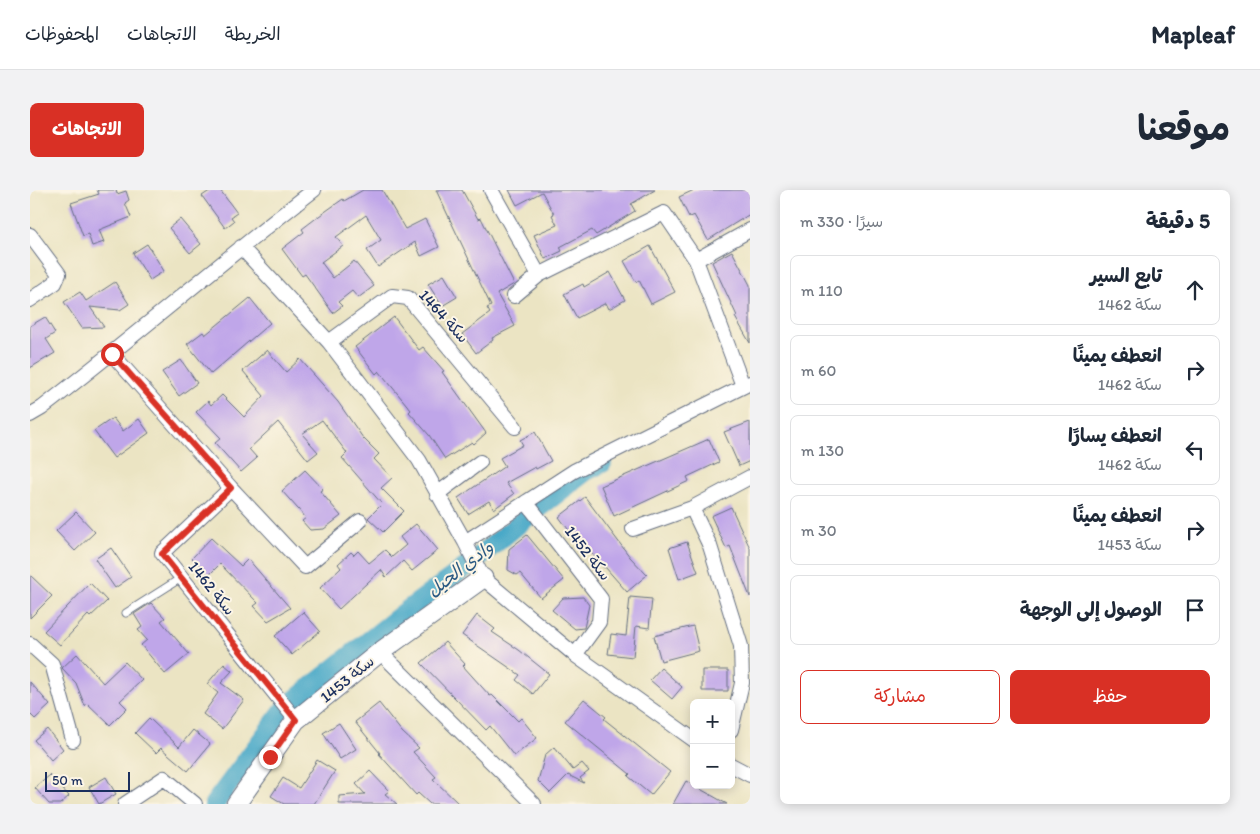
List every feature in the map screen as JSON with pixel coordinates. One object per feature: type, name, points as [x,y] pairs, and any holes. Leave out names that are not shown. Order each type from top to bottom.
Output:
[{"type":"street","points":[[30,415],[42,408],[112,354],[241,247],[314,190]]},
{"type":"street","points":[[491,190],[539,275]]},
{"type":"street","points":[[465,542],[574,471],[746,384],[696,260],[664,213],[539,275],[514,296]]},
{"type":"street","points":[[30,234],[59,274],[55,282],[30,300]]},
{"type":"street","points":[[696,260],[748,236]]},
{"type":"street","points":[[241,247],[329,342],[419,460],[483,578],[575,655],[690,737]]},
{"type":"street","name":"سكة 1464","points":[[329,342],[392,296],[408,298],[515,426]]},
{"type":"street","points":[[112,354],[231,488],[305,567],[360,521]]},
{"type":"street","points":[[437,494],[480,462]]},
{"type":"street","points":[[633,529],[692,508],[750,477]]},
{"type":"street","name":"سكة 1462","points":[[231,488],[162,554],[296,720]]},
{"type":"street","name":"سكة 1452","points":[[526,502],[601,599],[599,622],[575,655]]},
{"type":"street","points":[[692,508],[710,546],[741,646],[742,682],[735,713]]},
{"type":"street","name":"سكة 1453","points":[[236,804],[296,720],[380,652],[483,578]]},
{"type":"street","points":[[31,647],[52,664],[73,740]]},
{"type":"street","points":[[380,652],[534,804]]},
{"type":"street","points":[[735,768],[750,775]]},
{"type":"street","points":[[125,804],[164,778],[195,804]]},
{"type":"lane","points":[[126,613],[181,578]]},
{"type":"building","points":[[97,190],[116,190],[117,194],[126,191],[129,200],[125,203],[131,217],[99,230],[104,242],[92,246],[88,234],[83,236],[71,203],[99,194]]},
{"type":"building","points":[[211,190],[220,190],[237,213],[231,217],[234,221],[225,228],[202,196]]},
{"type":"building","points":[[363,190],[382,190],[405,229],[425,219],[439,247],[421,256],[415,242],[378,267],[367,250],[381,240],[366,215],[336,237],[343,246],[321,262],[333,278],[354,261],[374,286],[358,298],[352,291],[338,302],[342,306],[333,313],[305,274],[302,276],[282,249],[304,232],[302,229],[319,216],[343,199],[344,201]]},
{"type":"building","points":[[436,190],[462,190],[478,219],[481,218],[514,284],[497,294],[515,326],[492,338],[493,340],[476,353],[462,334],[490,313],[487,308],[491,306]]},
{"type":"building","points":[[509,190],[655,190],[631,204],[635,211],[596,235],[592,230],[560,247],[562,251],[545,259],[534,235],[557,225],[552,215],[554,214],[542,192],[517,205]]},
{"type":"building","points":[[694,190],[750,190],[750,214],[708,240],[694,215],[689,217],[679,197]]},
{"type":"building","points":[[180,219],[201,244],[190,253],[169,228]]},
{"type":"building","points":[[147,244],[164,271],[150,280],[133,253]]},
{"type":"building","points":[[650,246],[675,292],[651,304],[639,280],[636,282],[624,261]]},
{"type":"building","points":[[732,251],[750,285],[750,343],[735,317],[737,316],[712,262]]},
{"type":"building","points":[[610,272],[625,300],[609,309],[606,303],[577,318],[564,294],[583,284],[584,287]]},
{"type":"building","points":[[444,275],[457,297],[442,306],[428,284]]},
{"type":"building","points":[[115,282],[129,304],[120,310],[90,307],[104,327],[82,328],[64,302],[80,292],[86,301]]},
{"type":"building","points":[[250,298],[270,323],[211,374],[187,344],[203,332],[205,335]]},
{"type":"building","points":[[45,317],[55,333],[46,339],[55,353],[30,368],[30,326]]},
{"type":"building","points":[[394,317],[419,350],[423,347],[444,371],[442,372],[486,433],[474,444],[472,442],[445,459],[429,435],[409,412],[411,410],[379,371],[376,374],[355,347]]},
{"type":"building","points":[[267,350],[286,372],[300,359],[338,402],[363,438],[379,454],[374,459],[392,478],[381,488],[404,511],[383,532],[368,518],[382,504],[342,458],[347,453],[322,420],[302,434],[318,452],[308,460],[278,422],[249,449],[257,458],[241,472],[215,443],[221,438],[196,412],[208,401],[211,405],[222,395],[244,417],[264,396],[243,371]]},
{"type":"building","points":[[181,360],[197,383],[179,396],[162,372]]},
{"type":"building","points":[[113,418],[123,431],[139,419],[149,433],[114,458],[94,431]]},
{"type":"building","points":[[750,422],[750,461],[739,466],[724,432]]},
{"type":"building","points":[[535,432],[551,461],[536,469],[535,467],[506,483],[514,494],[494,509],[489,501],[468,514],[458,498],[505,466],[500,458],[523,445],[520,440]]},
{"type":"building","points":[[709,439],[719,462],[687,477],[689,481],[614,516],[601,486]]},
{"type":"building","points":[[305,470],[323,489],[320,491],[341,516],[324,529],[310,530],[302,521],[306,518],[282,491]]},
{"type":"building","points":[[585,497],[630,557],[647,575],[627,592],[580,539],[577,541],[559,517]]},
{"type":"building","points":[[731,507],[750,548],[750,597],[730,546],[726,548],[711,516]]},
{"type":"building","points":[[76,512],[95,532],[75,551],[56,531]]},
{"type":"building","points":[[416,524],[438,550],[412,571],[403,561],[386,577],[381,570],[339,609],[320,588],[341,568],[338,564],[351,552],[354,555],[358,551],[369,563],[385,550],[392,557],[406,545],[400,537]]},
{"type":"building","points":[[527,535],[564,580],[541,598],[520,573],[517,575],[508,570],[509,549]]},
{"type":"building","points":[[211,538],[241,566],[248,559],[290,608],[268,621],[254,606],[258,603],[220,564],[209,575],[192,558]]},
{"type":"building","points":[[687,542],[698,572],[679,579],[669,548]]},
{"type":"building","points":[[111,548],[131,577],[115,588],[95,559]]},
{"type":"building","points":[[30,575],[52,596],[30,618]]},
{"type":"building","points":[[90,583],[107,601],[90,617],[88,615],[60,645],[44,631]]},
{"type":"building","points":[[583,597],[589,605],[584,628],[575,629],[552,610],[563,598]]},
{"type":"building","points":[[630,597],[652,599],[649,628],[636,626],[633,657],[608,654],[611,634],[626,636]]},
{"type":"building","points":[[151,603],[165,618],[161,621],[189,654],[165,674],[141,645],[147,640],[138,630],[142,627],[134,614]]},
{"type":"building","points":[[303,612],[320,631],[292,655],[275,636]]},
{"type":"building","points":[[477,615],[495,629],[492,632],[519,650],[549,674],[533,694],[516,680],[520,675],[462,635]]},
{"type":"building","points":[[693,626],[699,651],[661,661],[654,636]]},
{"type":"building","points":[[445,642],[465,664],[463,666],[490,696],[492,695],[518,721],[521,718],[537,738],[514,756],[490,726],[486,730],[421,663]]},
{"type":"building","points":[[77,654],[103,683],[125,662],[142,680],[120,701],[127,708],[110,725],[87,703],[85,706],[76,683],[62,668]]},
{"type":"building","points":[[224,664],[232,671],[221,683],[244,700],[222,729],[203,714],[218,693],[207,684]]},
{"type":"building","points":[[661,668],[682,687],[672,699],[650,680]]},
{"type":"building","points":[[702,670],[728,670],[728,691],[702,691]]},
{"type":"building","points":[[30,682],[50,705],[35,719],[30,714]]},
{"type":"building","points":[[584,699],[606,717],[604,719],[670,772],[651,795],[628,776],[630,774],[565,721]]},
{"type":"building","points":[[379,703],[402,732],[419,748],[413,752],[436,777],[433,779],[459,804],[430,804],[418,793],[416,795],[379,754],[355,722]]},
{"type":"building","points":[[149,718],[179,747],[193,730],[210,744],[188,771],[161,748],[156,753],[135,733]]},
{"type":"building","points":[[339,723],[356,749],[340,759],[323,733]]},
{"type":"building","points":[[47,729],[63,749],[51,760],[34,740]]},
{"type":"building","points":[[554,747],[573,770],[582,763],[589,771],[580,778],[584,783],[568,775],[550,793],[538,781],[545,755]]},
{"type":"building","points":[[317,760],[335,771],[314,804],[284,804],[271,796],[283,778],[299,788]]},
{"type":"building","points":[[370,771],[389,791],[385,794],[397,804],[339,804],[339,796],[365,794],[356,784]]},
{"type":"building","points":[[50,775],[69,796],[60,804],[49,804],[35,788]]},
{"type":"building","points":[[106,777],[116,794],[99,804],[89,787]]},
{"type":"building","points":[[686,781],[690,783],[690,789],[700,789],[727,804],[673,804]]},
{"type":"waterway","name":"وادي الحيل","points":[[214,804],[286,707],[586,471],[602,463]]},
{"type":"route","points":[[112,354],[231,488],[162,554],[296,720],[270,757]]}]
